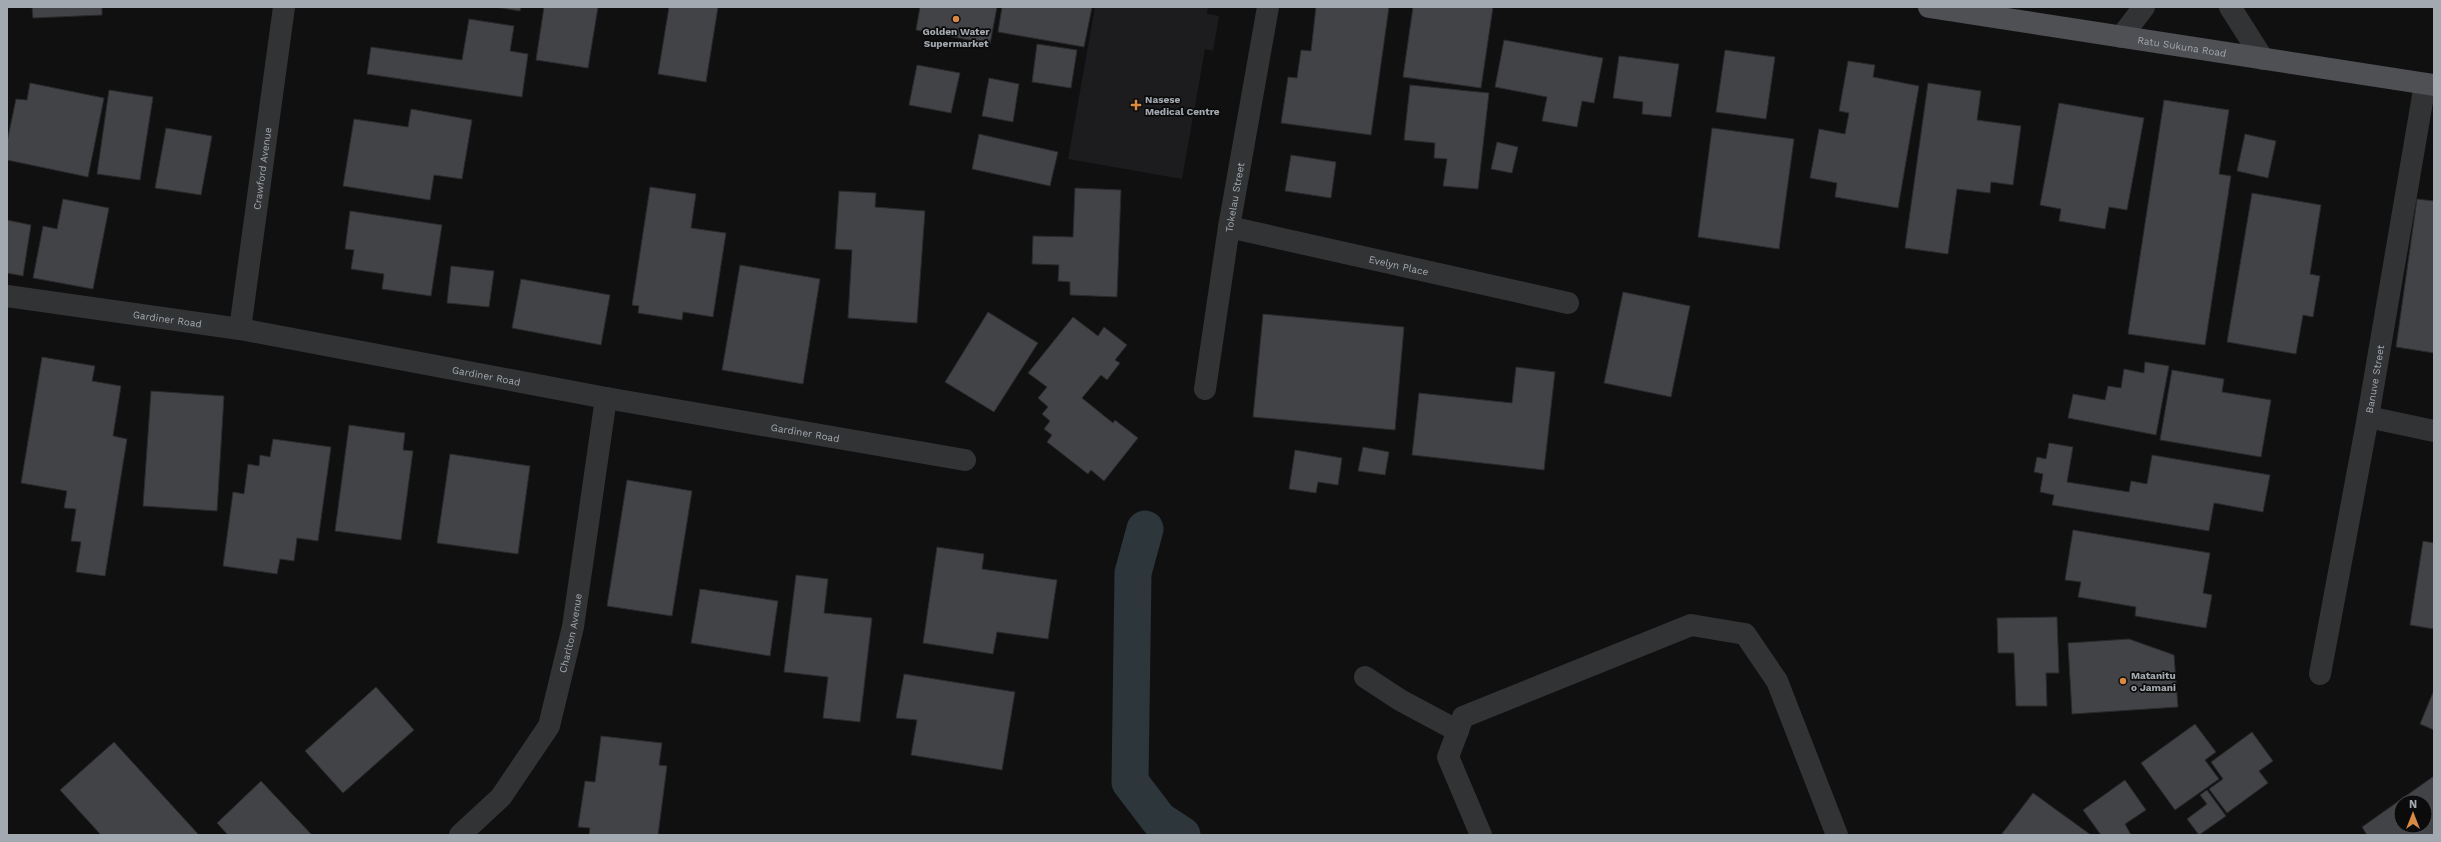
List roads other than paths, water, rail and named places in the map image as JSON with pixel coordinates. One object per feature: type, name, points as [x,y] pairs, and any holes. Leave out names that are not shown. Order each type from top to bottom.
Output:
[{"type":"main road","name":"Ratu Sukuna Road","points":[[1929,7],[2430,85]]},
{"type":"street","name":"Crawford Avenue","points":[[240,329],[284,7]]},
{"type":"street","name":"Tokelau Street","points":[[1205,389],[1229,227],[1268,7]]},
{"type":"street","points":[[2121,37],[2144,7]]},
{"type":"street","points":[[2230,7],[2264,59]]},
{"type":"street","name":"Banuve Street","points":[[2320,674],[2430,85]]},
{"type":"street","name":"Evelyn Place","points":[[1229,227],[1568,303]]},
{"type":"street","name":"Gardiner Road","points":[[7,296],[240,329],[606,398],[965,460]]},
{"type":"street","name":"Charlton Avenue","points":[[460,835],[501,797],[549,726],[573,626],[606,398]]},
{"type":"street","points":[[2368,417],[2434,431]]},
{"type":"street","points":[[1481,835],[1448,757],[1463,717],[1691,625],[1746,634],[1777,681],[1837,835]]},
{"type":"street","points":[[1365,677],[1400,700],[1458,731]]},
{"type":"waterway","points":[[1145,529],[1133,573],[1130,782],[1159,820],[1182,835]]},
{"type":"place","name":"Golden Water Supermarket","points":[[956,19]]},
{"type":"place","name":"Nasese Medical Centre","points":[[1136,105]]},
{"type":"place","name":"Matanitu o Jamani","points":[[2123,681]]}]
